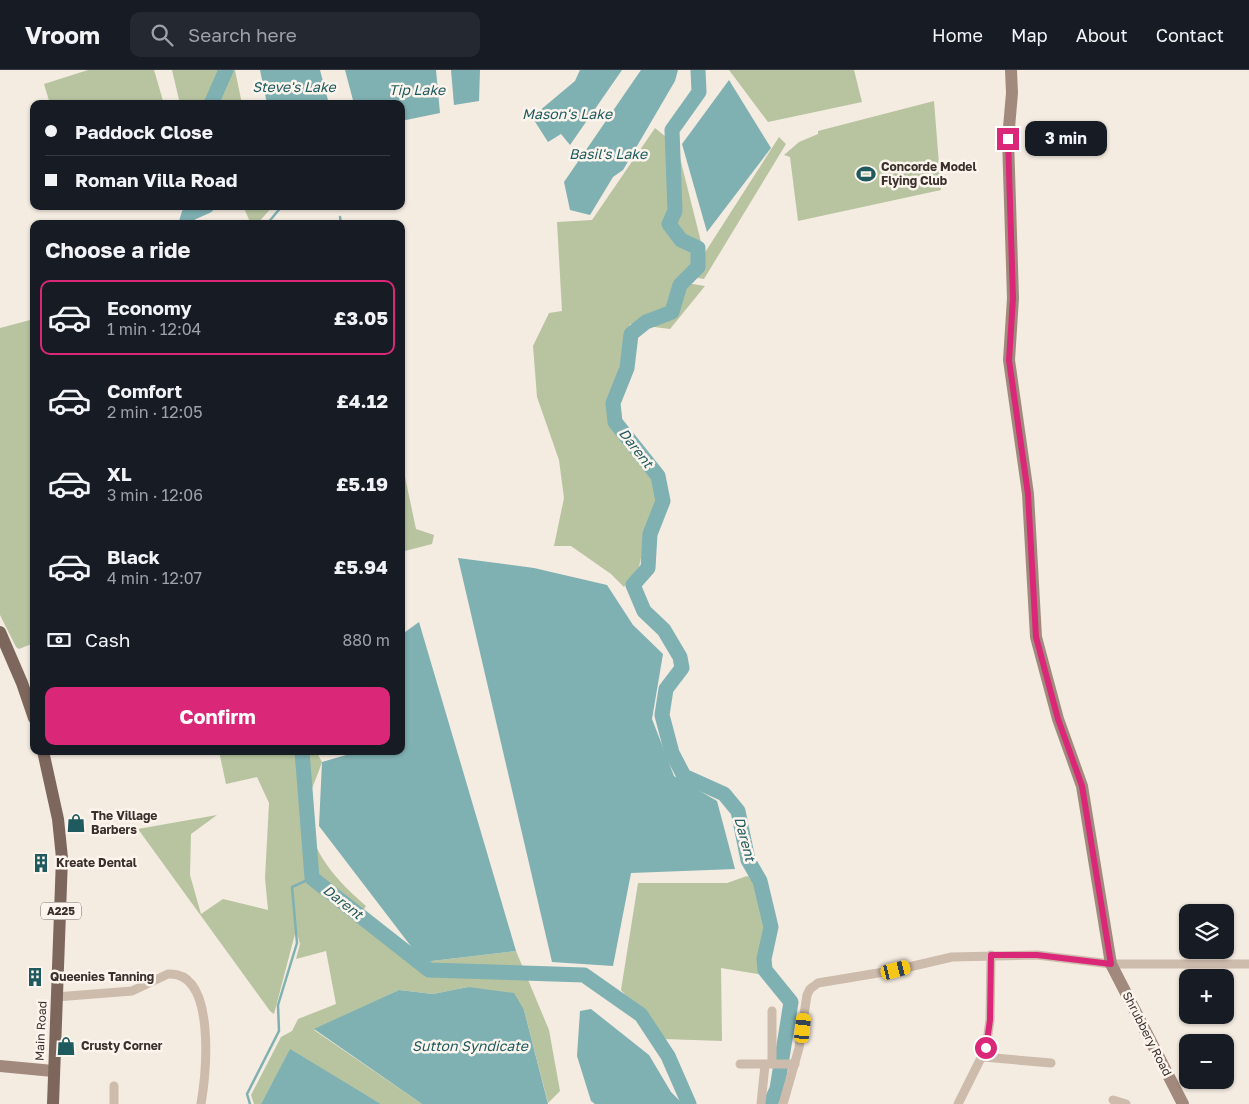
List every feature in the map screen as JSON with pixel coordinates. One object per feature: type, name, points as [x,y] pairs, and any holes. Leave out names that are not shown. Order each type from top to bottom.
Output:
[{"type":"main road","points":[[1,636],[30,706]]},
{"type":"main road","name":"Main Road","points":[[44,755],[62,844],[53,1104]]},
{"type":"street","name":"Shrubbery Road","points":[[1010,70],[1012,93],[1008,139],[1013,298],[1009,360],[1028,494],[1036,637],[1058,719],[1082,786],[1111,964],[1183,1104]]},
{"type":"street","points":[[958,1104],[983,1056],[990,1020],[991,955]]},
{"type":"street","points":[[783,1104],[801,1041],[806,1000],[810,990],[816,984],[896,970],[952,957],[991,955],[1037,955],[1111,964],[1249,964]]},
{"type":"street","points":[[56,997],[132,992],[168,974],[175,974],[188,980],[200,1001],[206,1037],[206,1079],[201,1104]]},
{"type":"street","points":[[761,1104],[772,1064],[772,1011]]},
{"type":"street","points":[[983,1056],[1051,1063]]},
{"type":"street","points":[[740,1064],[793,1064]]},
{"type":"street","points":[[0,1066],[53,1072]]},
{"type":"street","points":[[114,1086],[114,1104]]},
{"type":"street","points":[[1113,1100],[1126,1104]]},
{"type":"green space","points":[[88,70],[154,70],[163,100],[49,100],[44,84]]},
{"type":"green space","points":[[172,70],[235,70],[241,100],[179,100]]},
{"type":"green space","points":[[729,70],[854,70],[862,102],[768,122]]},
{"type":"green space","name":"Concorde Model Flying Club","points":[[934,101],[941,190],[798,221],[790,157],[784,155],[799,142],[818,134],[818,131]]},
{"type":"green space","points":[[655,128],[677,146],[704,254],[779,137],[786,144],[704,279],[686,276],[680,282],[705,286],[670,329],[630,324],[610,406],[617,432],[656,479],[657,504],[647,529],[639,567],[624,587],[611,574],[571,546],[554,546],[564,498],[559,460],[537,397],[533,346],[549,313],[562,311],[557,222],[592,220]]},
{"type":"green space","points":[[245,210],[269,210],[261,220],[249,220]]},
{"type":"green space","points":[[30,320],[30,645],[19,649],[16,647],[0,615],[0,328]]},
{"type":"green space","points":[[405,477],[416,529],[434,535],[432,544],[405,551]]},
{"type":"green space","points":[[220,755],[318,755],[322,762],[309,801],[308,821],[312,836],[325,863],[366,906],[357,920],[419,971],[423,962],[516,951],[549,1030],[560,1091],[548,1103],[524,1010],[468,987],[433,994],[399,990],[314,1030],[422,1104],[381,1104],[290,1050],[261,1104],[254,1104],[251,1095],[281,1037],[292,1031],[298,1019],[336,1004],[326,951],[296,959],[300,944],[296,930],[274,1014],[138,829],[217,815],[191,834],[190,875],[201,914],[223,899],[268,910],[265,878],[269,803],[257,777],[226,784]]},
{"type":"green space","points":[[747,876],[755,879],[767,927],[762,953],[764,975],[721,968],[722,1041],[664,1039],[621,990],[638,883],[727,883]]},
{"type":"water","name":"Steve's Lake","points":[[260,70],[320,70],[328,100],[266,100]]},
{"type":"water","name":"Tip Lake","points":[[345,70],[436,70],[440,113],[405,120],[405,100],[353,100]]},
{"type":"water","points":[[451,70],[480,70],[479,101],[454,105]]},
{"type":"water","name":"Mason's Lake","points":[[580,70],[622,70],[570,145],[561,134],[548,142],[532,117],[575,81]]},
{"type":"water","name":"Basil's Lake","points":[[641,70],[678,70],[675,81],[623,170],[613,177],[590,215],[570,210],[564,182]]},
{"type":"water","points":[[729,80],[771,148],[707,232],[682,144]]},
{"type":"water","points":[[458,558],[534,568],[607,585],[633,625],[663,654],[652,719],[674,776],[717,801],[735,869],[631,873],[613,966],[552,962]]},
{"type":"water","points":[[419,622],[516,951],[423,962],[319,826],[322,762],[346,755],[405,755],[405,632]]},
{"type":"water","name":"Sutton Syndicate","points":[[468,987],[514,993],[524,1010],[548,1104],[422,1104],[314,1029],[399,990],[433,994]]},
{"type":"water","points":[[591,1009],[649,1055],[671,1092],[683,1104],[595,1104],[591,1101],[577,1056],[580,1011]]},
{"type":"water","points":[[290,1049],[381,1104],[261,1104]]},
{"type":"waterway","name":"Darent","points":[[213,100],[226,70]]},
{"type":"waterway","name":"Darent","points":[[698,70],[699,92],[672,130],[675,211],[669,224],[681,240],[698,248],[698,267],[680,285],[672,312],[646,322],[631,334],[627,368],[613,403],[615,422],[658,476],[663,501],[650,534],[648,568],[633,585],[644,611],[664,630],[680,657],[682,668],[666,689],[662,715],[672,753],[684,776],[724,794],[738,811],[748,860],[760,881],[771,927],[764,959],[765,970],[791,1002],[777,1089],[770,1104]]},
{"type":"waterway","name":"Darent","points":[[187,220],[189,214],[198,210]]},
{"type":"waterway","points":[[270,220],[279,210]]},
{"type":"waterway","name":"Darent","points":[[302,755],[312,878],[429,970],[584,975],[641,1015],[668,1056],[689,1104]]},
{"type":"waterway","points":[[250,1104],[247,1094],[279,1031],[278,1005],[297,943],[292,887],[312,878]]},
{"type":"place","name":"Concorde Model Flying Club","points":[[866,174]]},
{"type":"place","name":"The Village Barbers","points":[[76,823]]},
{"type":"place","name":"Kreate Dental","points":[[41,863]]},
{"type":"place","name":"Queenies Tanning","points":[[35,977]]},
{"type":"place","name":"Crusty Corner","points":[[66,1046]]},
{"type":"route","points":[[986,1048],[990,1020],[991,955],[1037,955],[1111,964],[1082,786],[1058,719],[1036,637],[1028,494],[1009,360],[1013,298],[1008,139]]}]
